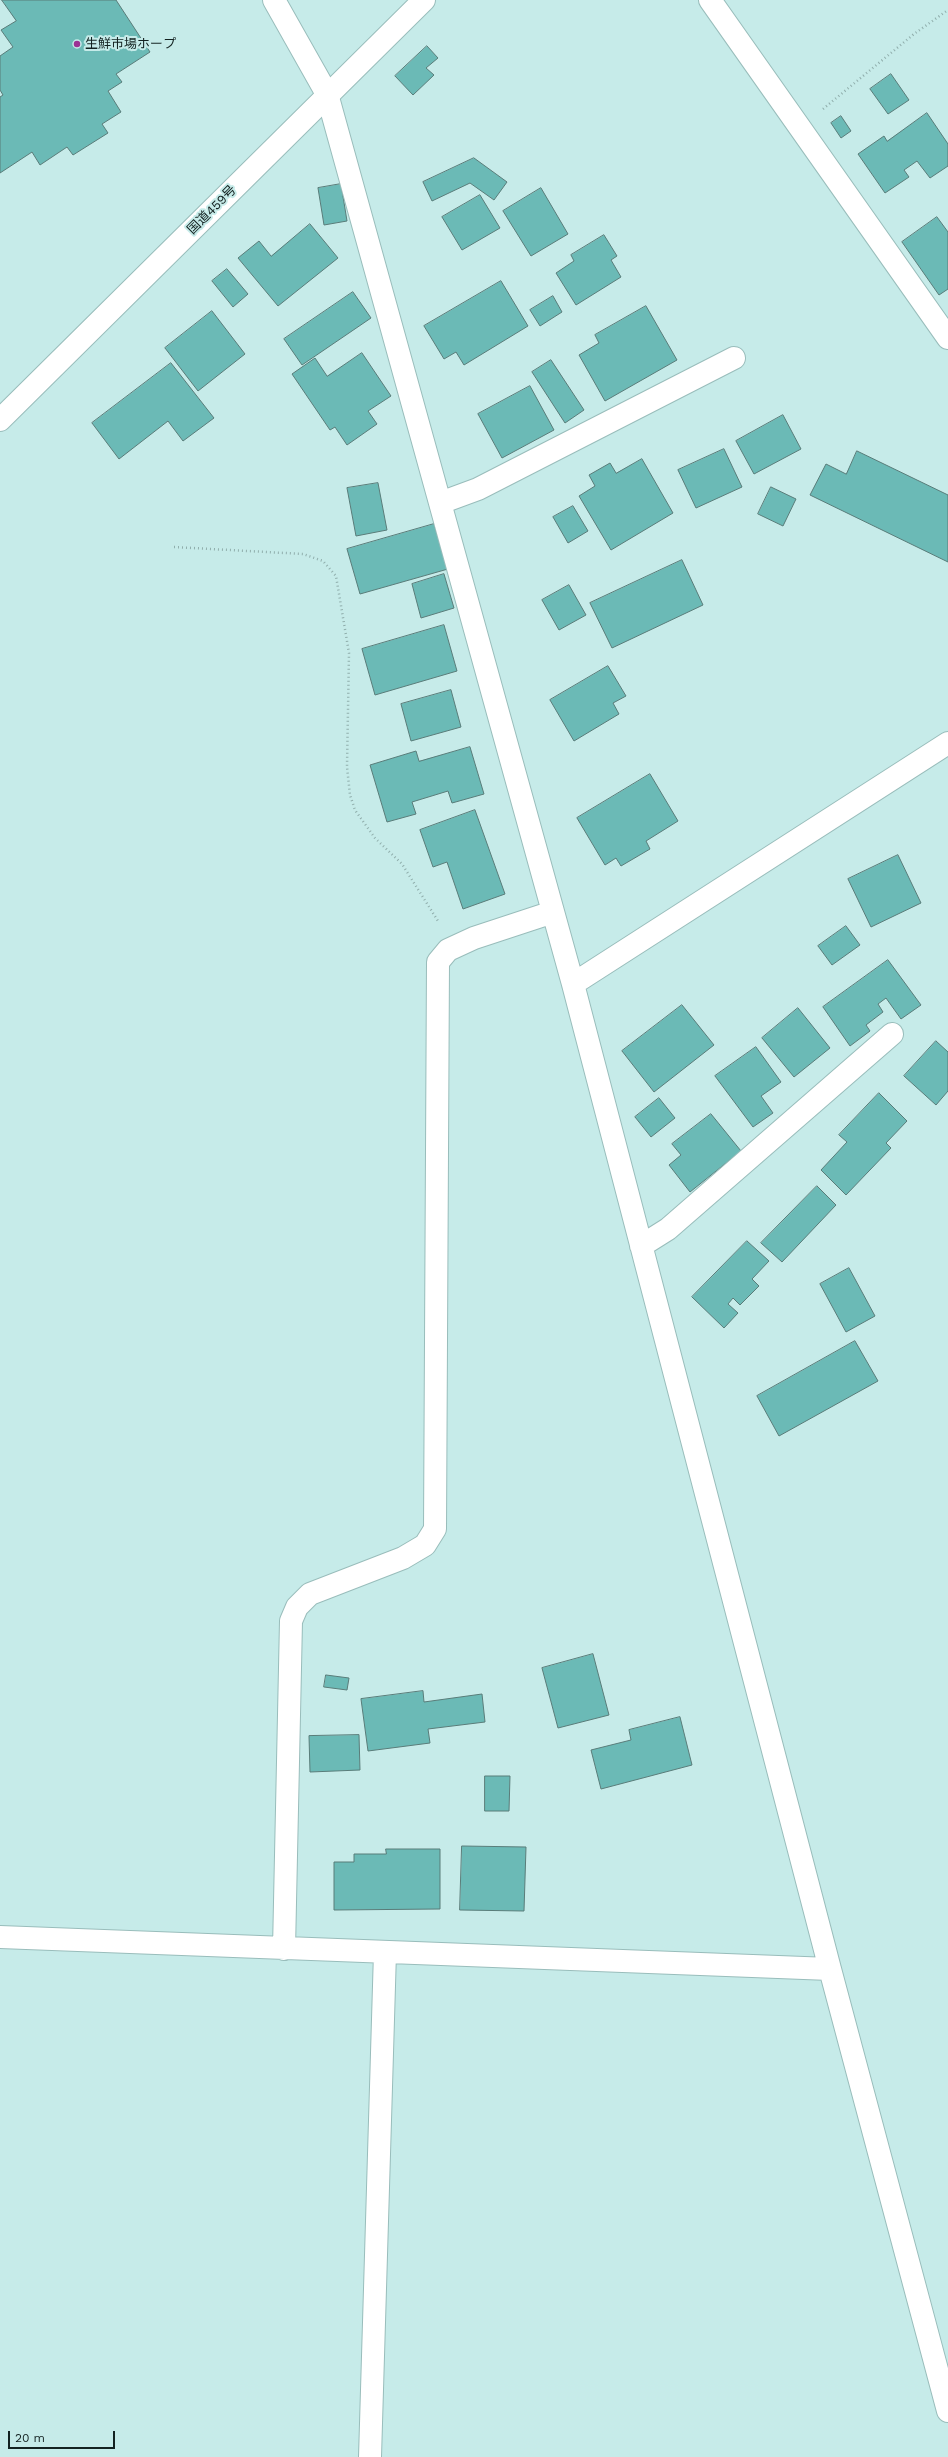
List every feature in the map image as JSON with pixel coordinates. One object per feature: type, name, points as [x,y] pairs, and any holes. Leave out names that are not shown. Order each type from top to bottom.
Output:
[{"type":"main road","points":[[274,0],[327,94],[573,984],[830,1969],[948,2411]]},
{"type":"main road","name":"国道459号","points":[[0,420],[327,94],[424,0]]},
{"type":"main road","points":[[710,0],[948,338]]},
{"type":"main road","points":[[440,503],[478,489],[734,358]]},
{"type":"main road","points":[[573,984],[948,743]]},
{"type":"main road","points":[[284,1948],[291,1621],[297,1607],[310,1594],[403,1558],[425,1545],[435,1529],[438,962],[448,950],[474,938],[553,912]]},
{"type":"main road","points":[[641,1246],[668,1229],[892,1034]]},
{"type":"main road","points":[[0,1937],[830,1969]]},
{"type":"main road","points":[[370,2457],[385,1952]]},
{"type":"path","points":[[799,126],[826,107],[914,34],[948,10]]},
{"type":"path","points":[[174,547],[303,554],[323,561],[336,576],[349,653],[348,767],[351,800],[354,810],[364,824],[375,838],[402,864],[416,885],[440,926],[448,950]]},
{"type":"building","points":[[2,0],[116,0],[150,52],[116,74],[122,82],[108,91],[121,112],[102,124],[108,133],[73,155],[67,147],[40,165],[32,152],[0,173],[0,97],[3,95],[0,90],[0,56],[13,47],[1,30],[16,21]]},
{"type":"building","points":[[427,46],[438,58],[426,68],[434,75],[413,95],[395,76]]},
{"type":"building","points":[[891,74],[909,100],[888,114],[870,89]]},
{"type":"building","points":[[927,113],[948,144],[948,166],[930,178],[917,161],[904,170],[909,177],[885,193],[858,154],[884,136],[887,141]]},
{"type":"building","points":[[841,116],[851,131],[841,138],[831,123]]},
{"type":"building","points":[[474,158],[507,182],[494,200],[470,183],[432,201],[423,182]]},
{"type":"building","points":[[341,184],[347,221],[324,225],[318,188]]},
{"type":"building","points":[[541,188],[568,234],[531,256],[503,211]]},
{"type":"building","points":[[480,195],[500,228],[462,250],[442,217]]},
{"type":"building","points":[[937,217],[948,232],[948,289],[939,295],[902,242]]},
{"type":"building","points":[[310,224],[338,258],[278,306],[238,258],[259,241],[271,256]]},
{"type":"building","points":[[604,235],[617,256],[611,260],[621,277],[576,305],[556,273],[574,261],[571,255]]},
{"type":"building","points":[[227,269],[248,294],[233,307],[212,281]]},
{"type":"building","points":[[501,281],[528,326],[464,365],[456,352],[444,359],[424,326]]},
{"type":"building","points":[[353,292],[371,318],[302,365],[284,339]]},
{"type":"building","points":[[553,296],[562,312],[540,326],[530,310]]},
{"type":"building","points":[[646,306],[677,360],[605,401],[579,355],[599,343],[595,335]]},
{"type":"building","points":[[212,311],[245,354],[198,391],[165,348]]},
{"type":"building","points":[[362,353],[391,396],[368,411],[377,424],[347,445],[335,427],[330,430],[292,374],[315,358],[327,376]]},
{"type":"building","points":[[551,360],[584,410],[565,423],[532,372]]},
{"type":"building","points":[[171,363],[214,418],[183,441],[168,421],[119,459],[92,423]]},
{"type":"building","points":[[530,386],[554,430],[502,458],[478,414]]},
{"type":"building","points":[[783,415],[801,449],[754,474],[736,441]]},
{"type":"building","points":[[724,449],[742,487],[696,508],[678,470]]},
{"type":"building","points":[[857,451],[948,495],[948,562],[810,495],[826,464],[846,474]]},
{"type":"building","points":[[642,459],[673,513],[611,550],[579,496],[595,486],[589,475],[610,463],[616,473]]},
{"type":"building","points":[[378,483],[387,530],[356,536],[347,488]]},
{"type":"building","points":[[771,487],[796,499],[783,526],[758,514]]},
{"type":"building","points":[[573,506],[588,531],[568,543],[553,517]]},
{"type":"building","points":[[434,524],[448,569],[360,594],[347,549]]},
{"type":"building","points":[[682,560],[703,605],[612,648],[590,603]]},
{"type":"building","points":[[444,574],[454,608],[421,618],[412,584]]},
{"type":"building","points":[[569,585],[586,615],[559,630],[542,600]]},
{"type":"building","points":[[444,625],[457,671],[375,695],[362,649]]},
{"type":"building","points":[[608,666],[626,696],[613,703],[619,714],[574,741],[550,700]]},
{"type":"building","points":[[451,690],[461,727],[411,741],[401,704]]},
{"type":"building","points":[[470,747],[484,794],[452,803],[448,791],[412,802],[416,814],[387,822],[370,765],[416,751],[419,761]]},
{"type":"building","points":[[650,774],[678,821],[646,841],[650,849],[621,866],[616,858],[605,865],[577,818]]},
{"type":"building","points":[[475,810],[505,894],[463,909],[447,862],[433,867],[420,830]]},
{"type":"building","points":[[898,855],[921,903],[871,927],[848,879]]},
{"type":"building","points":[[846,926],[860,945],[832,965],[818,946]]},
{"type":"building","points":[[888,960],[921,1005],[901,1019],[886,998],[878,1004],[883,1012],[866,1025],[870,1031],[850,1046],[823,1007]]},
{"type":"building","points":[[682,1005],[714,1045],[654,1092],[622,1051]]},
{"type":"building","points":[[798,1008],[830,1048],[794,1077],[762,1038]]},
{"type":"building","points":[[936,1041],[948,1052],[948,1091],[936,1105],[904,1076]]},
{"type":"building","points":[[756,1047],[781,1082],[761,1096],[773,1113],[753,1127],[715,1076]]},
{"type":"building","points":[[879,1093],[907,1121],[886,1143],[891,1148],[846,1195],[821,1170],[847,1142],[839,1135]]},
{"type":"building","points":[[659,1098],[675,1118],[651,1137],[635,1117]]},
{"type":"building","points":[[711,1114],[741,1151],[690,1192],[669,1165],[681,1155],[672,1144]]},
{"type":"building","points":[[817,1186],[836,1205],[782,1262],[761,1243]]},
{"type":"building","points":[[747,1241],[769,1261],[752,1279],[759,1286],[740,1305],[733,1298],[728,1304],[738,1313],[724,1328],[692,1297]]},
{"type":"building","points":[[849,1268],[875,1316],[846,1332],[820,1284]]},
{"type":"building","points":[[855,1341],[878,1381],[779,1436],[757,1396]]},
{"type":"building","points":[[593,1654],[609,1715],[558,1728],[542,1668]]},
{"type":"building","points":[[326,1675],[349,1678],[347,1690],[324,1687]]},
{"type":"building","points":[[423,1691],[424,1702],[482,1694],[485,1722],[428,1729],[430,1743],[368,1751],[361,1699]]},
{"type":"building","points":[[680,1717],[692,1765],[601,1789],[591,1750],[631,1740],[629,1730]]},
{"type":"building","points":[[359,1735],[360,1770],[310,1772],[309,1736]]},
{"type":"building","points":[[485,1776],[510,1776],[509,1811],[485,1811]]},
{"type":"building","points":[[462,1846],[526,1847],[524,1911],[460,1910]]},
{"type":"building","points":[[386,1849],[440,1849],[440,1909],[334,1910],[334,1862],[354,1862],[354,1854],[386,1854]]},
{"type":"place","name":"生鮮市場ホープ","points":[[77,44]]}]
